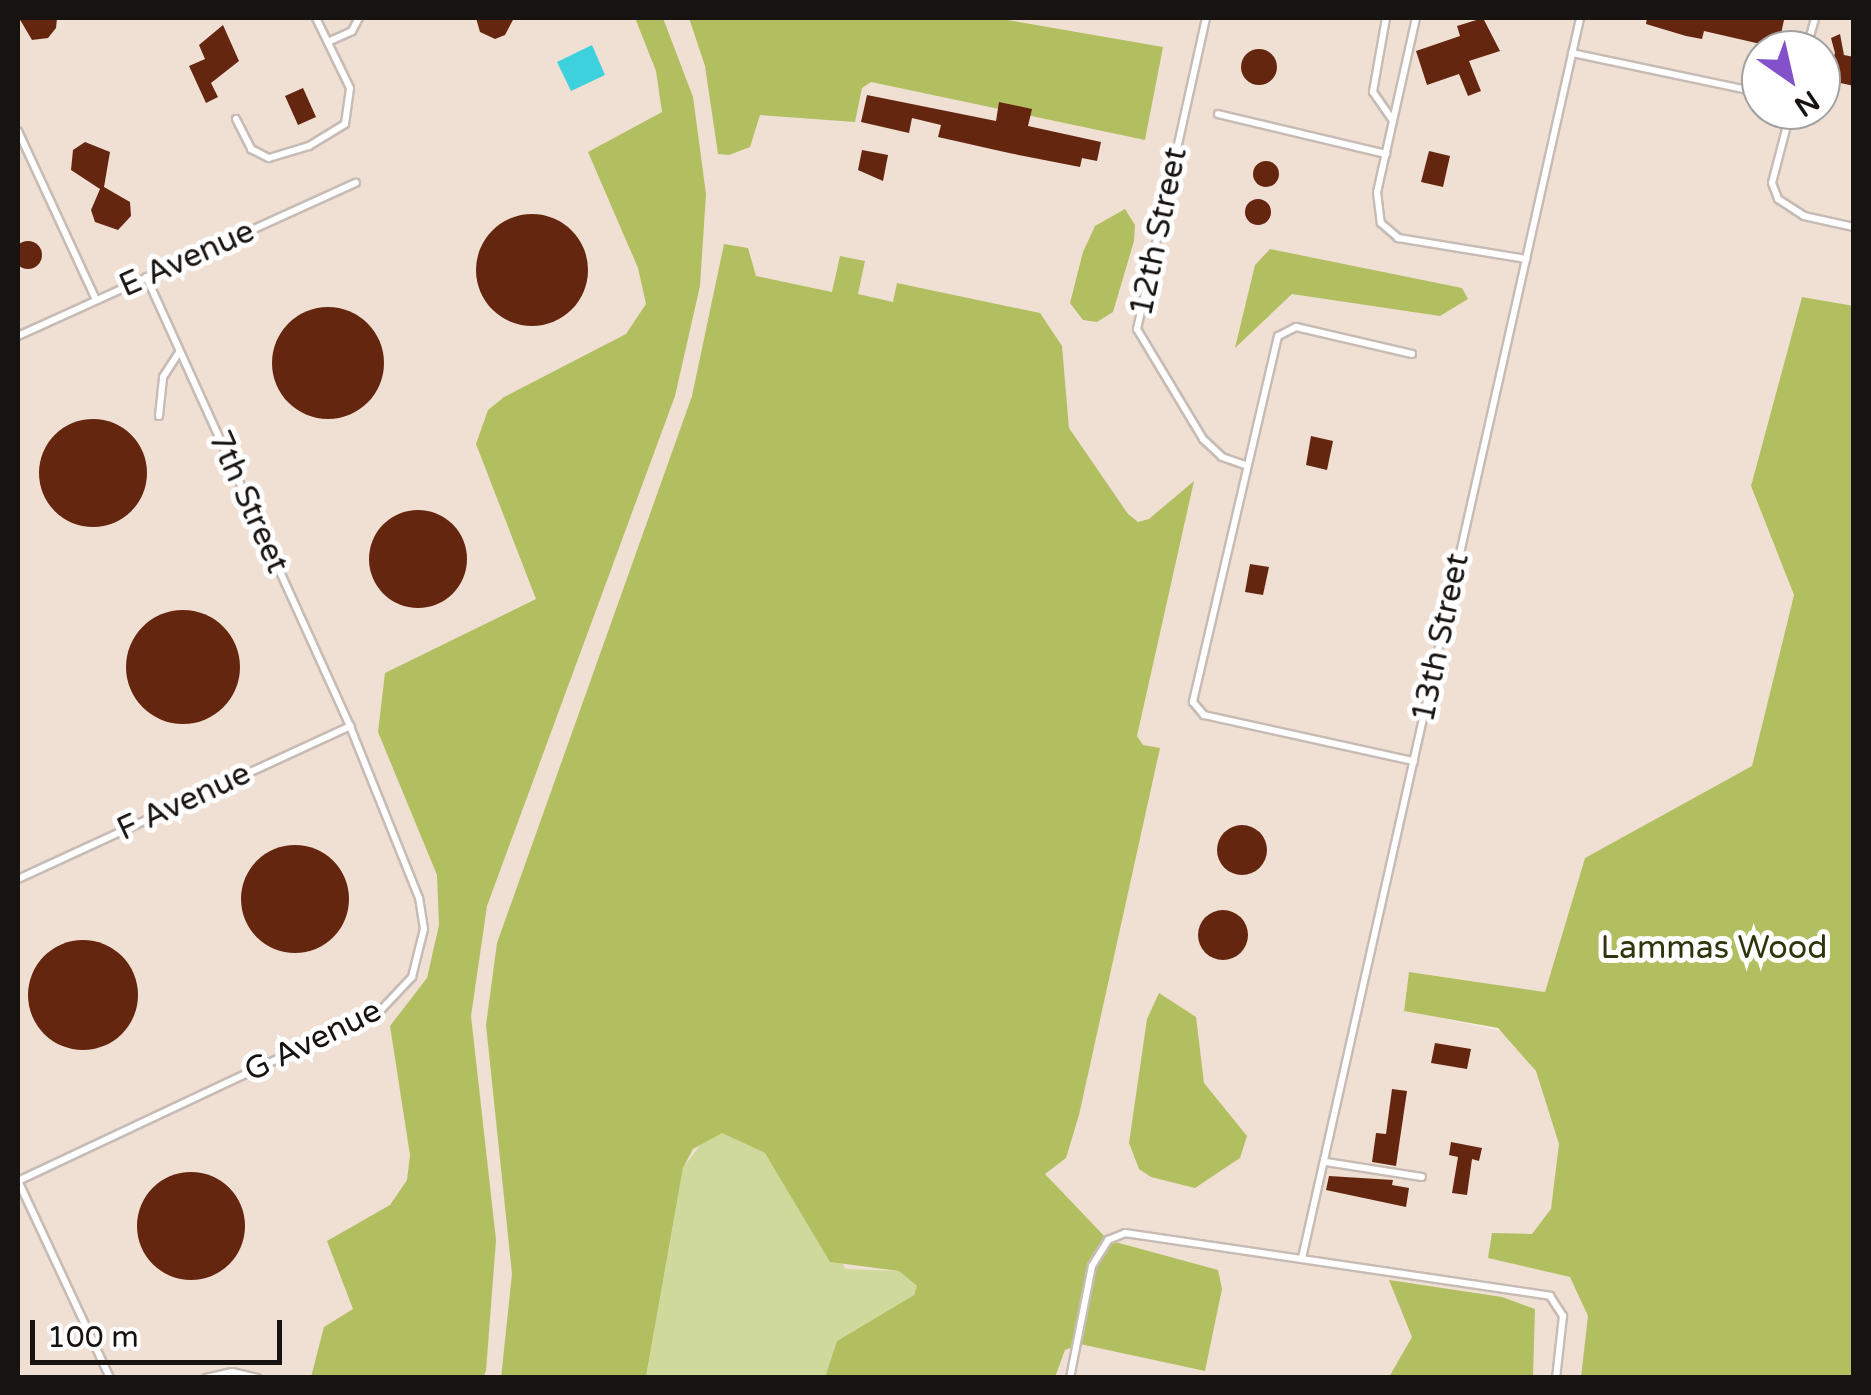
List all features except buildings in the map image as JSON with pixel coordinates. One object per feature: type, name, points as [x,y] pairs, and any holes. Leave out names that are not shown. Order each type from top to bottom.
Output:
[{"type":"lane","points":[[236,119],[250,148],[269,158],[340,130],[352,95],[316,18]]},
{"type":"lane","points":[[330,41],[352,31],[359,18]]},
{"type":"lane","name":"12th Street","points":[[1206,18],[1137,329],[1203,439],[1222,457],[1245,466]]},
{"type":"lane","points":[[1386,18],[1373,92],[1393,121]]},
{"type":"lane","points":[[1416,18],[1377,202],[1392,235],[1526,259]]},
{"type":"lane","name":"13th Street","points":[[1302,1258],[1580,18]]},
{"type":"lane","points":[[1572,54],[1741,90]]},
{"type":"lane","points":[[1218,114],[1386,154]]},
{"type":"lane","points":[[18,130],[96,300]]},
{"type":"lane","points":[[1786,130],[1772,184],[1778,199],[1804,216],[1854,227]]},
{"type":"lane","name":"E Avenue","points":[[18,336],[356,183]]},
{"type":"lane","name":"7th Street","points":[[146,277],[350,726]]},
{"type":"lane","points":[[1412,354],[1284,330],[1245,466],[1193,702],[1204,715],[1414,761]]},
{"type":"lane","points":[[160,416],[164,377],[179,351]]},
{"type":"lane","name":"F Avenue","points":[[18,880],[350,726]]},
{"type":"lane","name":"G Avenue","points":[[18,1181],[368,1017],[406,987],[421,954],[423,910],[350,726]]},
{"type":"lane","points":[[1326,1162],[1422,1176]]},
{"type":"lane","points":[[18,1181],[110,1378]]},
{"type":"lane","points":[[1070,1378],[1092,1266],[1115,1236],[1302,1258],[1550,1296],[1563,1316],[1556,1378]]},
{"type":"lane","points":[[206,1378],[232,1372],[257,1378]]},
{"type":"shaded area","points":[[18,18],[1853,18],[1853,306],[1802,297],[1751,486],[1794,595],[1752,767],[1585,858],[1545,992],[1409,972],[1404,1010],[1606,1054],[1723,1377],[18,1377]]},
{"type":"green space","points":[[635,18],[663,18],[693,97],[706,194],[700,286],[675,396],[487,906],[471,1016],[496,1240],[486,1371],[483,1378],[311,1377],[324,1327],[353,1309],[327,1241],[390,1205],[407,1180],[410,1155],[390,1026],[427,978],[439,925],[437,875],[378,732],[385,673],[536,599],[476,444],[488,410],[504,397],[626,334],[646,304],[638,268],[588,152],[662,112],[656,71]]},
{"type":"green space","points":[[689,18],[996,18],[1163,47],[1145,140],[871,82],[862,88],[855,122],[760,115],[750,147],[729,155],[718,154],[705,66]]},
{"type":"green space","points":[[1125,209],[1135,225],[1134,241],[1113,312],[1097,322],[1083,320],[1070,303],[1083,252],[1095,226]]},
{"type":"green space","points":[[724,244],[748,248],[756,276],[832,292],[840,256],[865,261],[858,294],[893,302],[897,283],[1040,313],[1062,346],[1069,428],[1128,514],[1138,522],[1149,519],[1194,481],[1137,736],[1143,745],[1160,748],[1079,1115],[1066,1158],[1045,1174],[1108,1240],[1218,1270],[1222,1289],[1205,1371],[1080,1344],[1065,1350],[1055,1377],[825,1377],[837,1341],[914,1295],[917,1286],[899,1271],[830,1262],[765,1153],[722,1133],[693,1149],[683,1168],[646,1377],[501,1378],[512,1274],[486,1025],[497,943],[692,396]]},
{"type":"green space","points":[[1270,249],[1462,288],[1468,299],[1440,316],[1292,294],[1235,348],[1255,265]]},
{"type":"green space","name":"Lammas Wood","points":[[1802,297],[1854,306],[1853,1377],[1581,1377],[1588,1316],[1570,1277],[1488,1258],[1492,1233],[1532,1234],[1551,1209],[1559,1144],[1536,1071],[1498,1028],[1404,1011],[1409,972],[1545,992],[1585,858],[1752,766],[1794,595],[1751,486]]},
{"type":"green space","points":[[1159,993],[1196,1017],[1204,1083],[1247,1136],[1240,1158],[1195,1188],[1151,1177],[1139,1169],[1129,1143],[1147,1019]]},
{"type":"green space","points":[[722,1133],[765,1153],[846,1269],[899,1271],[917,1286],[914,1295],[837,1341],[825,1377],[646,1378],[683,1168],[707,1136]]},
{"type":"green space","points":[[1389,1280],[1502,1297],[1535,1309],[1533,1377],[1389,1377],[1412,1337]]},
{"type":"water","points":[[592,45],[605,75],[571,91],[557,62]]}]
